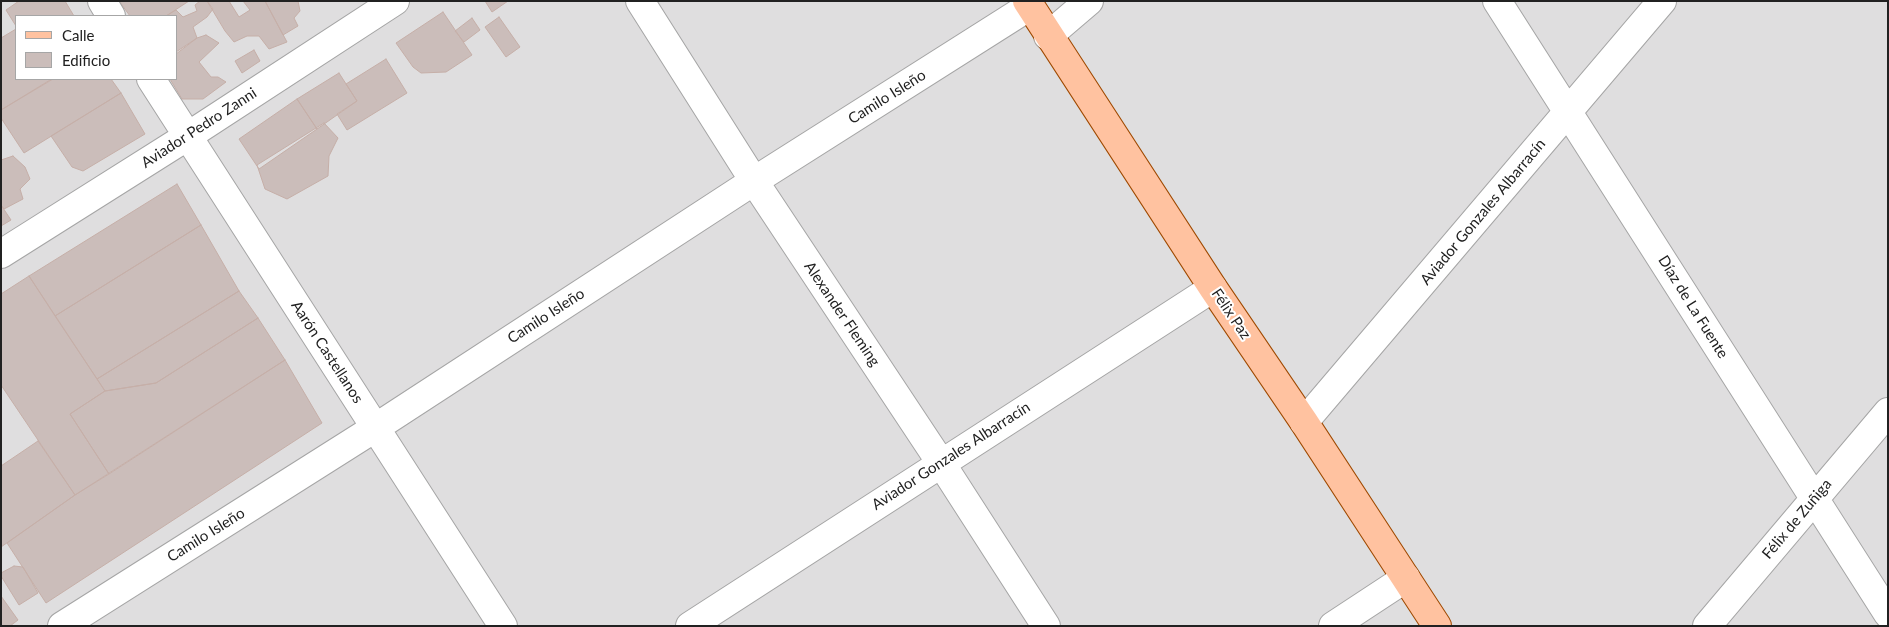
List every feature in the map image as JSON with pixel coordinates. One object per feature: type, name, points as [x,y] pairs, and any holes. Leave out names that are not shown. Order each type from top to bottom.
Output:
[{"type":"main road","name":"Félix Paz","points":[[1028,3],[1213,288],[1304,422],[1437,626]]},
{"type":"street","points":[[102,1],[110,15]]},
{"type":"street","name":"Aviador Pedro Zanni","points":[[1,254],[188,136],[395,1]]},
{"type":"street","name":"Alexander Fleming","points":[[640,1],[754,181],[941,463],[1046,626]]},
{"type":"street","points":[[1048,36],[1089,1]]},
{"type":"street","name":"Díaz de La Fuente","points":[[1497,1],[1888,614]]},
{"type":"street","name":"Aviador Gonzales Albarracín","points":[[1304,422],[1662,1]]},
{"type":"street","name":"Camilo Isleño","points":[[62,626],[375,428],[1028,3]]},
{"type":"street","name":"Aarón Castellanos","points":[[152,80],[503,626]]},
{"type":"street","name":"Aviador Gonzales Albarracín","points":[[690,626],[1213,288]]},
{"type":"street","name":"Félix de Zuñiga","points":[[1707,626],[1888,412]]},
{"type":"street","points":[[1333,626],[1406,578]]},
{"type":"shaded area","points":[[1,1],[1888,1],[1888,626],[1,626]]},
{"type":"building","points":[[19,1],[65,1],[73,15],[15,15],[15,24],[6,10]]},
{"type":"building","points":[[119,1],[189,1],[168,15],[129,15]]},
{"type":"building","points":[[200,1],[207,1],[213,9],[207,17],[193,27],[197,38],[178,51],[178,15],[168,15],[176,10],[183,17],[197,11],[195,5]]},
{"type":"building","points":[[207,1],[229,1],[239,17],[250,10],[243,1],[265,1],[287,42],[269,49],[259,36],[247,36],[234,42]]},
{"type":"building","points":[[265,1],[298,1],[300,11],[294,18],[298,26],[283,35]]},
{"type":"building","points":[[485,1],[508,1],[492,12]]},
{"type":"building","points":[[443,12],[472,55],[446,72],[421,73],[413,67],[396,43]]},
{"type":"building","points":[[499,17],[520,47],[506,57],[485,27]]},
{"type":"building","points":[[472,18],[480,30],[464,42],[455,31]]},
{"type":"building","points":[[15,30],[15,80],[50,80],[1,110],[1,38]]},
{"type":"building","points":[[206,35],[219,43],[199,62],[211,77],[218,77],[226,82],[203,99],[182,99],[171,80],[178,80],[178,52],[197,38]]},
{"type":"building","points":[[254,50],[260,61],[242,73],[235,61]]},
{"type":"building","points":[[386,59],[407,93],[347,130],[337,114],[357,101],[346,84]]},
{"type":"building","points":[[339,73],[357,101],[317,129],[297,99]]},
{"type":"building","points":[[51,80],[112,80],[121,93],[24,153],[1,118],[1,110]]},
{"type":"building","points":[[121,93],[145,134],[83,171],[72,167],[51,136]]},
{"type":"building","points":[[297,99],[317,129],[259,169],[239,139]]},
{"type":"building","points":[[324,123],[338,138],[329,156],[328,176],[287,199],[265,189],[257,165]]},
{"type":"building","points":[[13,156],[25,167],[30,179],[20,189],[23,199],[4,209],[1,205],[1,160]]},
{"type":"building","points":[[177,184],[201,225],[55,316],[29,276]]},
{"type":"building","points":[[1,205],[11,220],[1,226]]},
{"type":"building","points":[[201,225],[239,291],[97,379],[55,316]]},
{"type":"building","points":[[29,276],[105,391],[70,414],[109,474],[75,495],[1,385],[1,294]]},
{"type":"building","points":[[239,291],[258,318],[156,383],[105,391],[97,379]]},
{"type":"building","points":[[258,318],[285,360],[109,474],[70,414],[105,391],[156,383]]},
{"type":"building","points":[[285,360],[322,423],[46,603],[7,543],[75,495]]},
{"type":"building","points":[[38,441],[75,495],[1,547],[1,466]]},
{"type":"building","points":[[14,566],[23,567],[38,593],[19,605],[1,576],[1,573]]},
{"type":"building","points":[[1,596],[18,620],[10,626],[1,626]]}]
